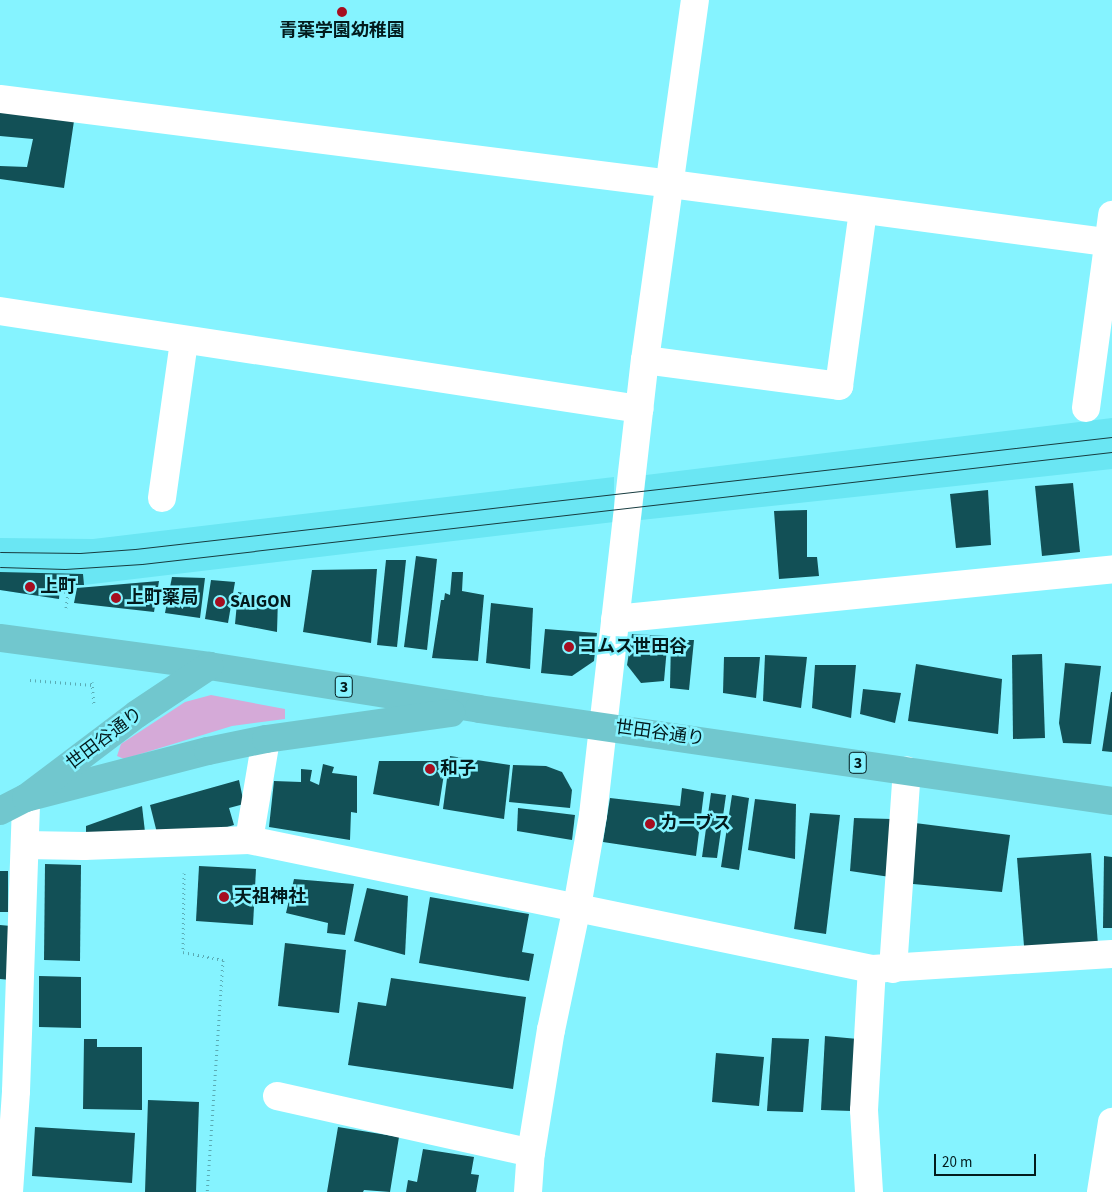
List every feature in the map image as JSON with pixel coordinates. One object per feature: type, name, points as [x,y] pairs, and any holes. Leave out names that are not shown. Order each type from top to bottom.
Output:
[{"type":"main road","name":"世田谷通り","points":[[0,638],[209,666],[479,709],[1112,800]]},
{"type":"main road","name":"世田谷通り","points":[[0,811],[26,798],[137,714],[209,666]]},
{"type":"main road","points":[[26,798],[208,751],[266,739],[479,709]]},
{"type":"street","points":[[528,1192],[531,1153],[551,1030],[577,907],[593,815],[645,360],[695,0]]},
{"type":"street","points":[[0,99],[670,184],[1110,243]]},
{"type":"street","points":[[645,360],[839,386],[863,211]]},
{"type":"street","points":[[1086,408],[1110,243],[1112,215]]},
{"type":"street","points":[[0,311],[184,341],[640,409]]},
{"type":"street","points":[[162,498],[184,341]]},
{"type":"street","points":[[616,619],[1112,569]]},
{"type":"street","points":[[249,840],[266,739]]},
{"type":"street","points":[[869,1192],[864,1110],[907,770]]},
{"type":"street","points":[[8,1192],[16,1091],[26,798]]},
{"type":"street","points":[[25,845],[84,846],[249,840],[883,969],[1112,954]]},
{"type":"street","points":[[277,1096],[531,1153]]},
{"type":"street","points":[[1101,1192],[1112,1122]]},
{"type":"path","points":[[54,590],[68,592],[66,608]]},
{"type":"path","points":[[30,680],[92,686]]},
{"type":"path","points":[[184,904],[183,952],[223,960],[207,1192]]},
{"type":"shaded area","points":[[1112,418],[1112,469],[641,520],[646,475]]},
{"type":"shaded area","points":[[614,477],[614,522],[84,585],[60,585],[59,599],[0,590],[0,538],[93,539]]},
{"type":"shaded area","points":[[211,695],[285,709],[285,719],[232,726],[124,759],[117,756],[121,744],[185,702]]},
{"type":"building","points":[[0,112],[74,121],[64,188],[0,179],[0,166],[27,167],[33,139],[0,136]]},
{"type":"building","points":[[1073,483],[1080,552],[1042,556],[1035,486]]},
{"type":"building","points":[[988,490],[991,545],[956,548],[950,494]]},
{"type":"building","points":[[807,510],[807,557],[817,557],[819,576],[779,579],[774,511]]},
{"type":"building","points":[[416,556],[437,559],[427,650],[404,647]]},
{"type":"building","points":[[386,560],[406,560],[397,647],[377,645]]},
{"type":"building","points":[[377,569],[371,643],[303,632],[312,570]]},
{"type":"building","name":"上町","points":[[0,572],[83,574],[84,585],[60,585],[59,599],[0,590]]},
{"type":"building","points":[[452,572],[463,572],[462,591],[484,595],[478,661],[432,658],[441,600],[444,600],[445,593],[450,595]]},
{"type":"building","points":[[172,577],[205,578],[200,618],[165,613]]},
{"type":"building","points":[[211,580],[235,582],[228,623],[205,619]]},
{"type":"building","points":[[159,581],[154,612],[74,603],[77,588]]},
{"type":"building","points":[[238,592],[278,598],[277,632],[235,624]]},
{"type":"building","points":[[491,603],[533,608],[530,669],[486,663]]},
{"type":"building","name":"コムス世田谷","points":[[545,629],[597,633],[594,661],[572,676],[541,673]]},
{"type":"building","points":[[632,634],[668,636],[664,681],[641,683],[627,665]]},
{"type":"building","points":[[671,640],[694,640],[689,690],[670,688]]},
{"type":"building","points":[[1042,654],[1045,738],[1013,739],[1012,655]]},
{"type":"building","points":[[765,655],[807,657],[801,708],[763,701]]},
{"type":"building","points":[[724,657],[760,657],[756,698],[723,693]]},
{"type":"building","points":[[1065,663],[1101,666],[1091,744],[1063,743],[1059,723]]},
{"type":"building","points":[[916,664],[1002,679],[998,734],[908,721]]},
{"type":"building","points":[[815,665],[856,665],[851,718],[812,708]]},
{"type":"building","points":[[863,689],[901,693],[895,723],[860,714]]},
{"type":"building","points":[[1112,692],[1112,752],[1102,751]]},
{"type":"building","points":[[450,756],[510,765],[504,819],[443,809]]},
{"type":"building","points":[[379,761],[446,761],[439,806],[373,794]]},
{"type":"building","points":[[323,764],[334,767],[332,773],[357,776],[357,813],[351,812],[350,840],[269,827],[274,781],[301,782],[301,769],[312,770],[310,781],[319,785]]},
{"type":"building","points":[[513,765],[546,766],[562,772],[572,790],[570,808],[509,802]]},
{"type":"building","points":[[239,780],[244,804],[229,808],[234,825],[207,833],[157,833],[150,805]]},
{"type":"building","points":[[682,788],[704,792],[696,856],[603,842],[610,798],[680,806]]},
{"type":"building","points":[[711,793],[726,795],[717,858],[702,857]]},
{"type":"building","points":[[732,795],[749,798],[739,870],[721,867]]},
{"type":"building","points":[[755,799],[796,804],[795,859],[748,850]]},
{"type":"building","points":[[142,806],[145,832],[86,835],[86,826]]},
{"type":"building","points":[[518,808],[575,815],[572,840],[517,831]]},
{"type":"building","points":[[810,813],[840,815],[826,934],[794,929]]},
{"type":"building","points":[[854,818],[892,819],[890,877],[850,871]]},
{"type":"building","points":[[915,823],[1010,835],[1002,892],[913,884]]},
{"type":"building","points":[[1091,853],[1098,945],[1024,946],[1017,858]]},
{"type":"building","points":[[1104,856],[1112,857],[1112,928],[1103,928]]},
{"type":"building","points":[[45,864],[81,865],[80,961],[44,960]]},
{"type":"building","points":[[199,866],[256,869],[253,925],[196,921]]},
{"type":"building","points":[[0,871],[8,871],[8,912],[0,912]]},
{"type":"building","points":[[294,879],[354,884],[345,935],[327,933],[328,923],[286,913]]},
{"type":"building","points":[[367,888],[408,896],[405,955],[354,941]]},
{"type":"building","points":[[430,897],[529,914],[522,952],[534,954],[529,981],[419,963]]},
{"type":"building","points":[[0,925],[11,926],[11,980],[0,979]]},
{"type":"building","points":[[285,943],[346,950],[339,1013],[278,1006]]},
{"type":"building","points":[[39,976],[81,977],[81,1028],[39,1027]]},
{"type":"building","points":[[391,978],[526,997],[513,1089],[348,1065],[358,1002],[386,1006]]},
{"type":"building","points":[[825,1036],[858,1039],[852,1111],[821,1110]]},
{"type":"building","points":[[772,1038],[809,1039],[803,1112],[767,1111]]},
{"type":"building","points":[[84,1039],[97,1039],[97,1047],[142,1047],[142,1110],[83,1109]]},
{"type":"building","points":[[716,1053],[764,1057],[759,1106],[712,1102]]},
{"type":"building","points":[[148,1100],[199,1102],[196,1192],[145,1192]]},
{"type":"building","points":[[35,1127],[135,1133],[132,1183],[32,1176]]},
{"type":"building","points":[[338,1127],[399,1137],[390,1192],[364,1190],[363,1192],[327,1192]]},
{"type":"building","points":[[423,1149],[474,1157],[471,1174],[479,1175],[476,1192],[406,1192],[408,1180],[417,1182]]},
{"type":"tram line","points":[[0,552],[80,553],[135,549],[1112,437]]},
{"type":"tram line","points":[[0,567],[65,569],[142,564],[1112,452]]},
{"type":"place","name":"青葉学園幼稚園","points":[[342,12]]},
{"type":"place","name":"上町","points":[[30,587]]},
{"type":"place","name":"上町薬局","points":[[116,598]]},
{"type":"place","name":"SAIGON","points":[[220,602]]},
{"type":"place","name":"コムス世田谷","points":[[569,647]]},
{"type":"place","name":"和子","points":[[430,769]]},
{"type":"place","name":"カーブス","points":[[650,824]]},
{"type":"place","name":"天祖神社","points":[[224,897]]}]
